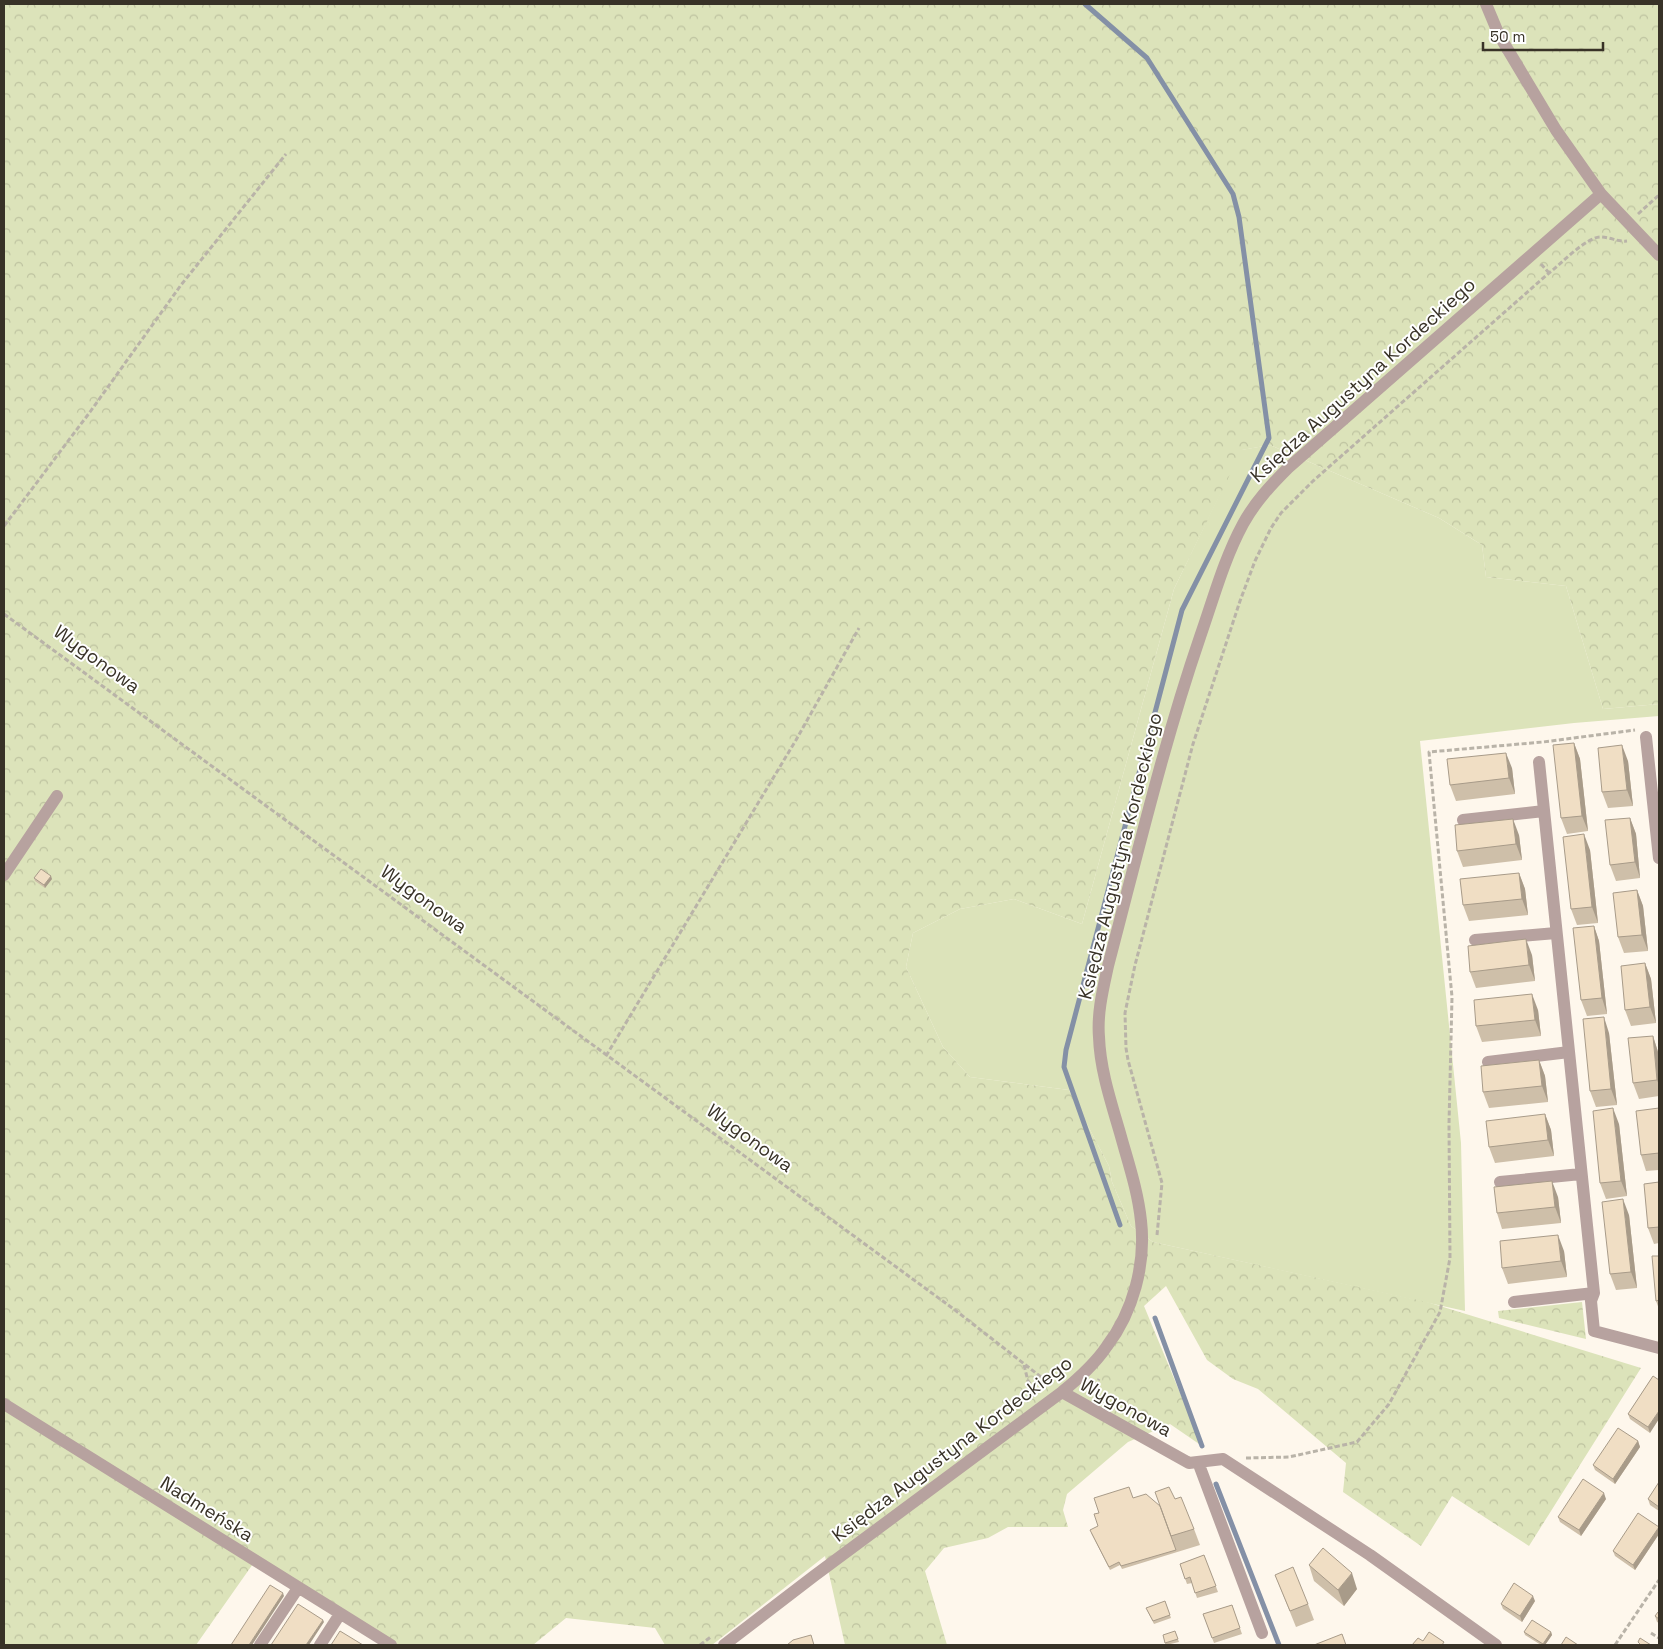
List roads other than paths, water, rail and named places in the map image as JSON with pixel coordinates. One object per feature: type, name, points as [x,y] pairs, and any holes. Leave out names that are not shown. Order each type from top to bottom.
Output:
[{"type":"street","points":[[1486,4],[1499,35],[1556,130],[1601,194],[1659,255]]},
{"type":"street","name":"Księdza Augustyna Kordeckiego","points":[[724,1645],[1062,1392],[1088,1370],[1108,1346],[1126,1312],[1138,1275],[1142,1241],[1140,1208],[1102,1064],[1098,1037],[1099,1012],[1111,956],[1171,729],[1196,649],[1235,541],[1259,499],[1288,468],[1601,194]]},
{"type":"street","points":[[1643,733],[1659,858]]},
{"type":"street","points":[[1538,762],[1594,1293],[1591,1301],[1594,1331],[1659,1348]]},
{"type":"street","points":[[4,875],[57,796]]},
{"type":"street","points":[[1463,820],[1544,811]]},
{"type":"street","points":[[1475,940],[1556,933]]},
{"type":"street","points":[[1488,1062],[1569,1052]]},
{"type":"street","points":[[1500,1182],[1581,1174]]},
{"type":"street","points":[[1514,1302],[1594,1293]]},
{"type":"street","name":"Wygonowa","points":[[1062,1392],[1189,1463],[1223,1459],[1370,1555],[1496,1645]]},
{"type":"street","name":"Nadmeńska","points":[[4,1404],[340,1614],[383,1643]]},
{"type":"street","points":[[1198,1462],[1262,1634]]},
{"type":"street","points":[[260,1645],[298,1588]]},
{"type":"street","points":[[320,1645],[340,1614]]},
{"type":"waterway","points":[[1085,4],[1147,58],[1233,194],[1239,217],[1269,438],[1182,610],[1066,1050],[1064,1067],[1120,1225]]},
{"type":"waterway","points":[[1155,1318],[1202,1446]]},
{"type":"waterway","points":[[1216,1484],[1279,1645]]}]
